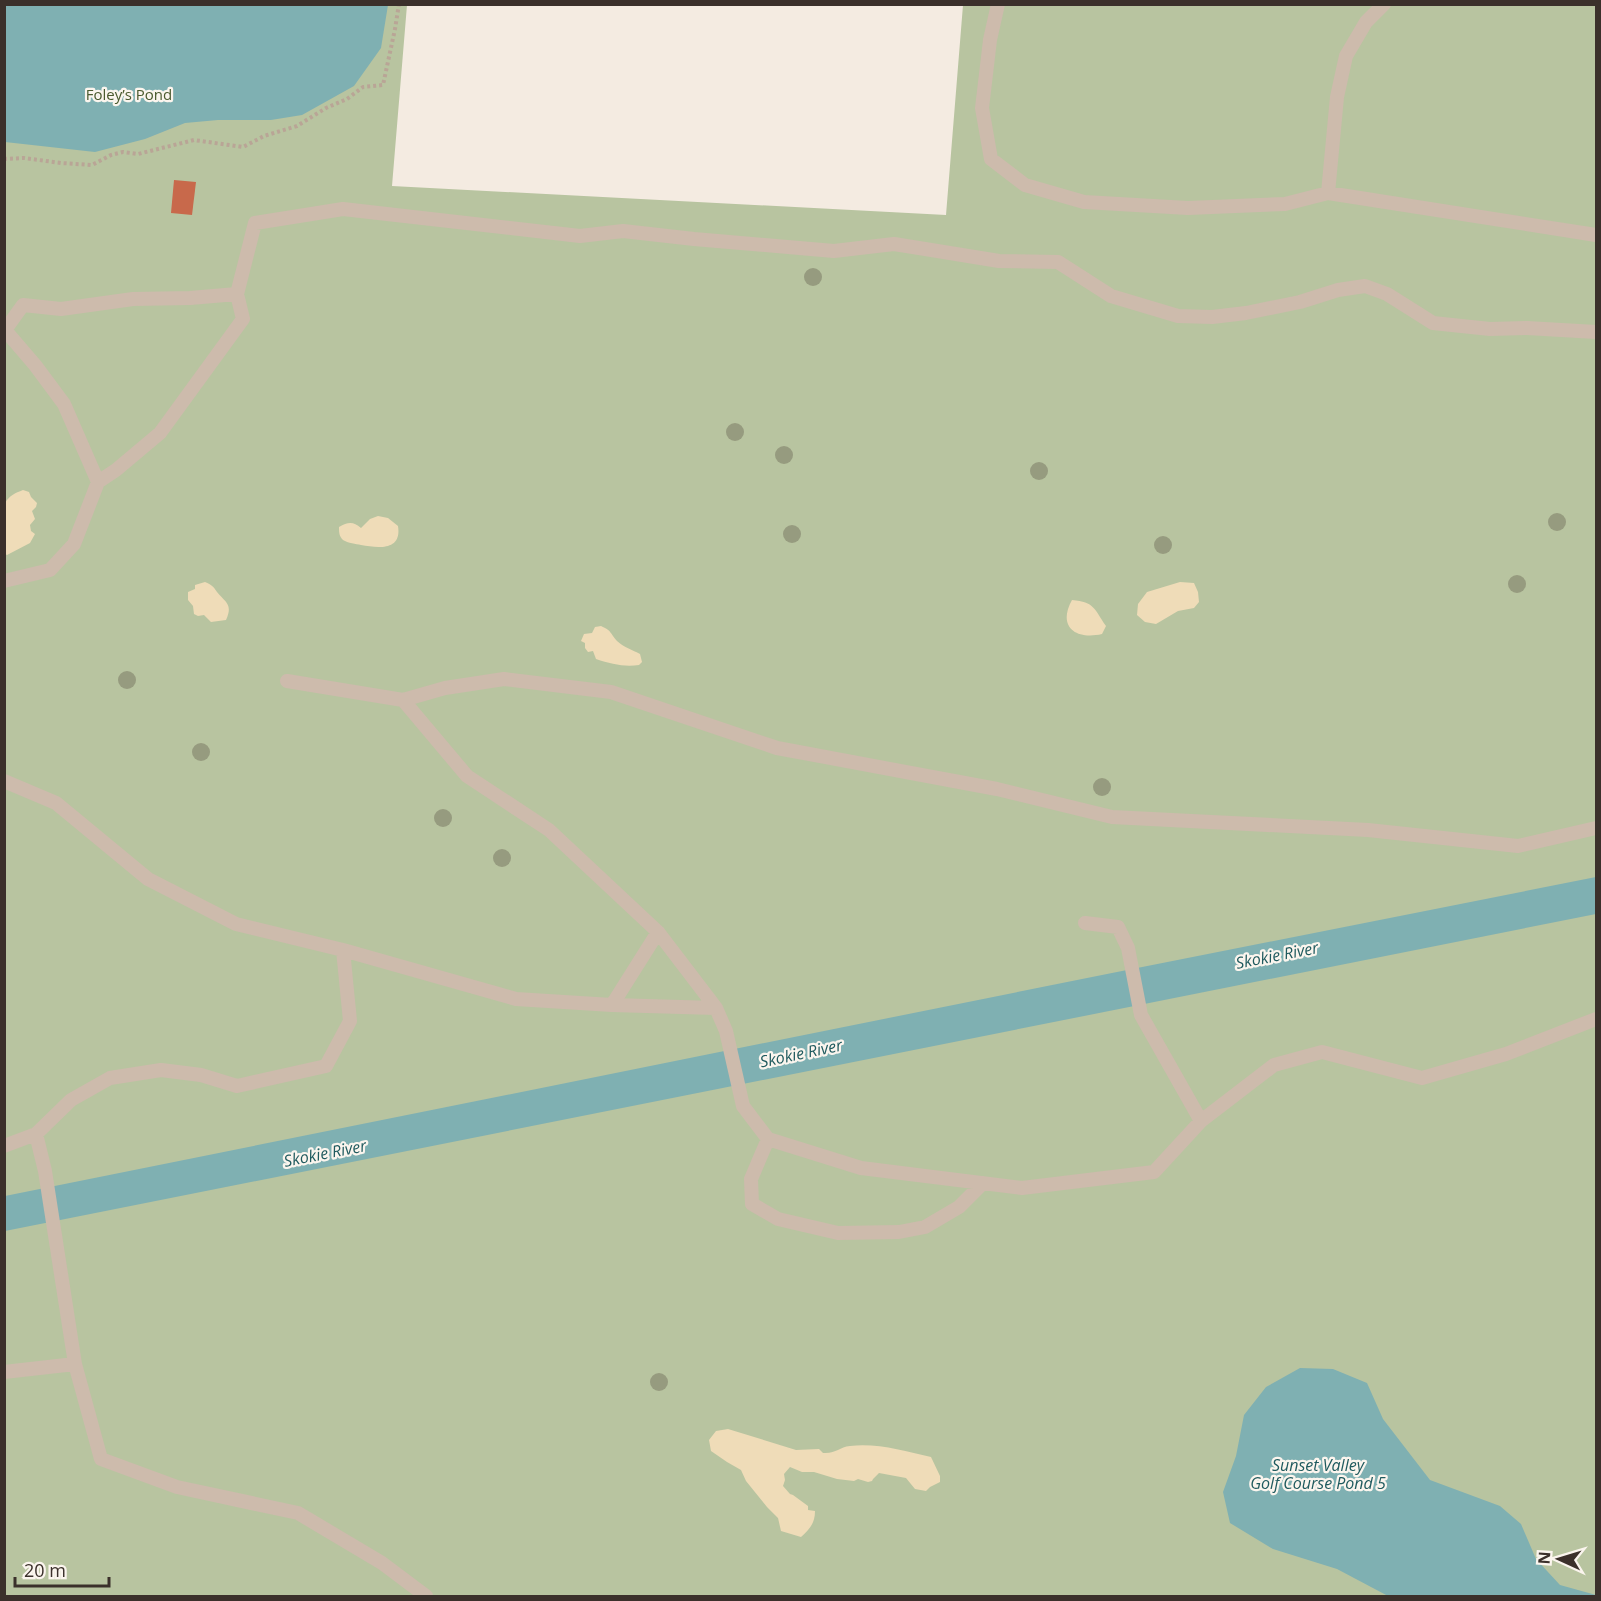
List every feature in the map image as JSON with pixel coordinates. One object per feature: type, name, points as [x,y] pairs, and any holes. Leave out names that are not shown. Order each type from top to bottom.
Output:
[{"type":"lane","points":[[998,4],[990,40],[982,108],[991,159],[1025,184],[1084,202],[1188,208],[1285,204],[1328,193],[1596,235]]},
{"type":"lane","points":[[1328,193],[1337,97],[1346,56],[1366,22],[1384,4]]},
{"type":"lane","points":[[4,581],[50,570],[74,544],[98,482],[160,433],[243,319],[237,294],[255,223],[343,209],[580,236],[623,231],[834,250],[894,244],[999,261],[1058,262],[1111,296],[1178,316],[1212,317],[1246,313],[1300,302],[1338,290],[1365,286],[1387,294],[1433,323],[1490,329],[1527,328],[1596,332]]},
{"type":"lane","points":[[98,482],[64,404],[5,330],[23,305],[61,309],[134,299],[237,294]]},
{"type":"lane","points":[[288,681],[403,700],[445,688],[504,679],[611,692],[777,748],[996,789],[1112,817],[1368,830],[1518,846],[1596,828]]},
{"type":"lane","points":[[403,700],[467,776],[549,830],[658,932],[717,1008],[728,1038],[743,1106],[768,1139],[861,1168],[1022,1188],[1154,1172],[1201,1121],[1274,1065],[1322,1052],[1422,1078],[1506,1054],[1596,1019]]},
{"type":"lane","points":[[4,781],[56,803],[148,879],[236,924],[343,950],[516,999],[717,1008]]},
{"type":"lane","points":[[1085,923],[1118,927],[1128,948],[1142,1015],[1201,1121]]},
{"type":"lane","points":[[612,1005],[658,932]]},
{"type":"lane","points":[[4,1146],[36,1134],[71,1100],[110,1078],[161,1070],[201,1075],[237,1086],[326,1066],[350,1021],[343,950]]},
{"type":"lane","points":[[36,1134],[45,1171],[75,1364],[101,1459],[177,1487],[298,1513],[382,1563],[426,1596]]},
{"type":"lane","points":[[768,1139],[751,1179],[752,1204],[778,1219],[838,1233],[899,1232],[926,1227],[959,1207],[983,1183]]},
{"type":"lane","points":[[4,1372],[75,1364]]},
{"type":"path","points":[[4,159],[24,158],[92,165],[111,155],[123,152],[138,154],[194,140],[243,147],[264,136],[297,126],[326,108],[347,99],[363,87],[383,85],[399,4]]},
{"type":"green space","points":[[5,5],[407,5],[392,186],[946,215],[963,5],[1596,5],[1596,1596],[5,1596]]},
{"type":"sand","points":[[23,490],[29,492],[37,503],[32,511],[35,519],[30,525],[31,531],[35,534],[30,543],[7,555],[5,554],[5,503],[12,495]]},
{"type":"sand","points":[[378,516],[388,518],[398,526],[398,534],[393,544],[381,547],[368,546],[347,542],[341,537],[339,527],[350,523],[361,528],[370,519]]},
{"type":"sand","points":[[205,582],[211,585],[228,604],[226,620],[211,622],[204,615],[194,614],[193,606],[188,600],[188,592],[195,589],[195,585]]},
{"type":"sand","points":[[1180,582],[1194,583],[1199,602],[1194,608],[1178,611],[1156,624],[1145,622],[1137,615],[1138,604],[1147,592]]},
{"type":"sand","points":[[1072,600],[1093,607],[1106,626],[1102,634],[1084,635],[1072,629],[1067,618]]},
{"type":"sand","points":[[601,626],[609,631],[619,643],[640,654],[642,662],[639,665],[618,665],[596,659],[593,651],[588,652],[585,643],[581,641],[584,634],[592,633],[595,627]]},
{"type":"sand","points":[[728,1429],[796,1450],[819,1449],[827,1453],[860,1445],[891,1448],[931,1457],[940,1476],[940,1482],[926,1491],[915,1489],[906,1478],[879,1473],[868,1482],[858,1479],[854,1481],[837,1479],[814,1472],[802,1472],[790,1467],[784,1474],[783,1486],[790,1494],[808,1506],[808,1510],[815,1511],[811,1526],[801,1537],[781,1531],[778,1518],[746,1481],[741,1470],[711,1451],[709,1440],[716,1431]]},
{"type":"water","name":"Foley’s Pond","points":[[5,4],[388,5],[381,48],[354,86],[302,115],[271,120],[218,120],[185,123],[145,139],[95,152],[5,142]]},
{"type":"water","name":"Skokie River","points":[[1596,877],[1596,914],[5,1231],[5,1196]]},
{"type":"water","name":"Sunset Valley Golf Course Pond 5","points":[[1300,1368],[1333,1369],[1367,1383],[1383,1419],[1430,1480],[1500,1506],[1521,1524],[1536,1559],[1560,1585],[1596,1596],[1388,1596],[1337,1569],[1273,1549],[1230,1523],[1223,1492],[1236,1456],[1244,1415],[1266,1387]]},
{"type":"building","points":[[174,180],[196,182],[192,215],[171,213]]}]
